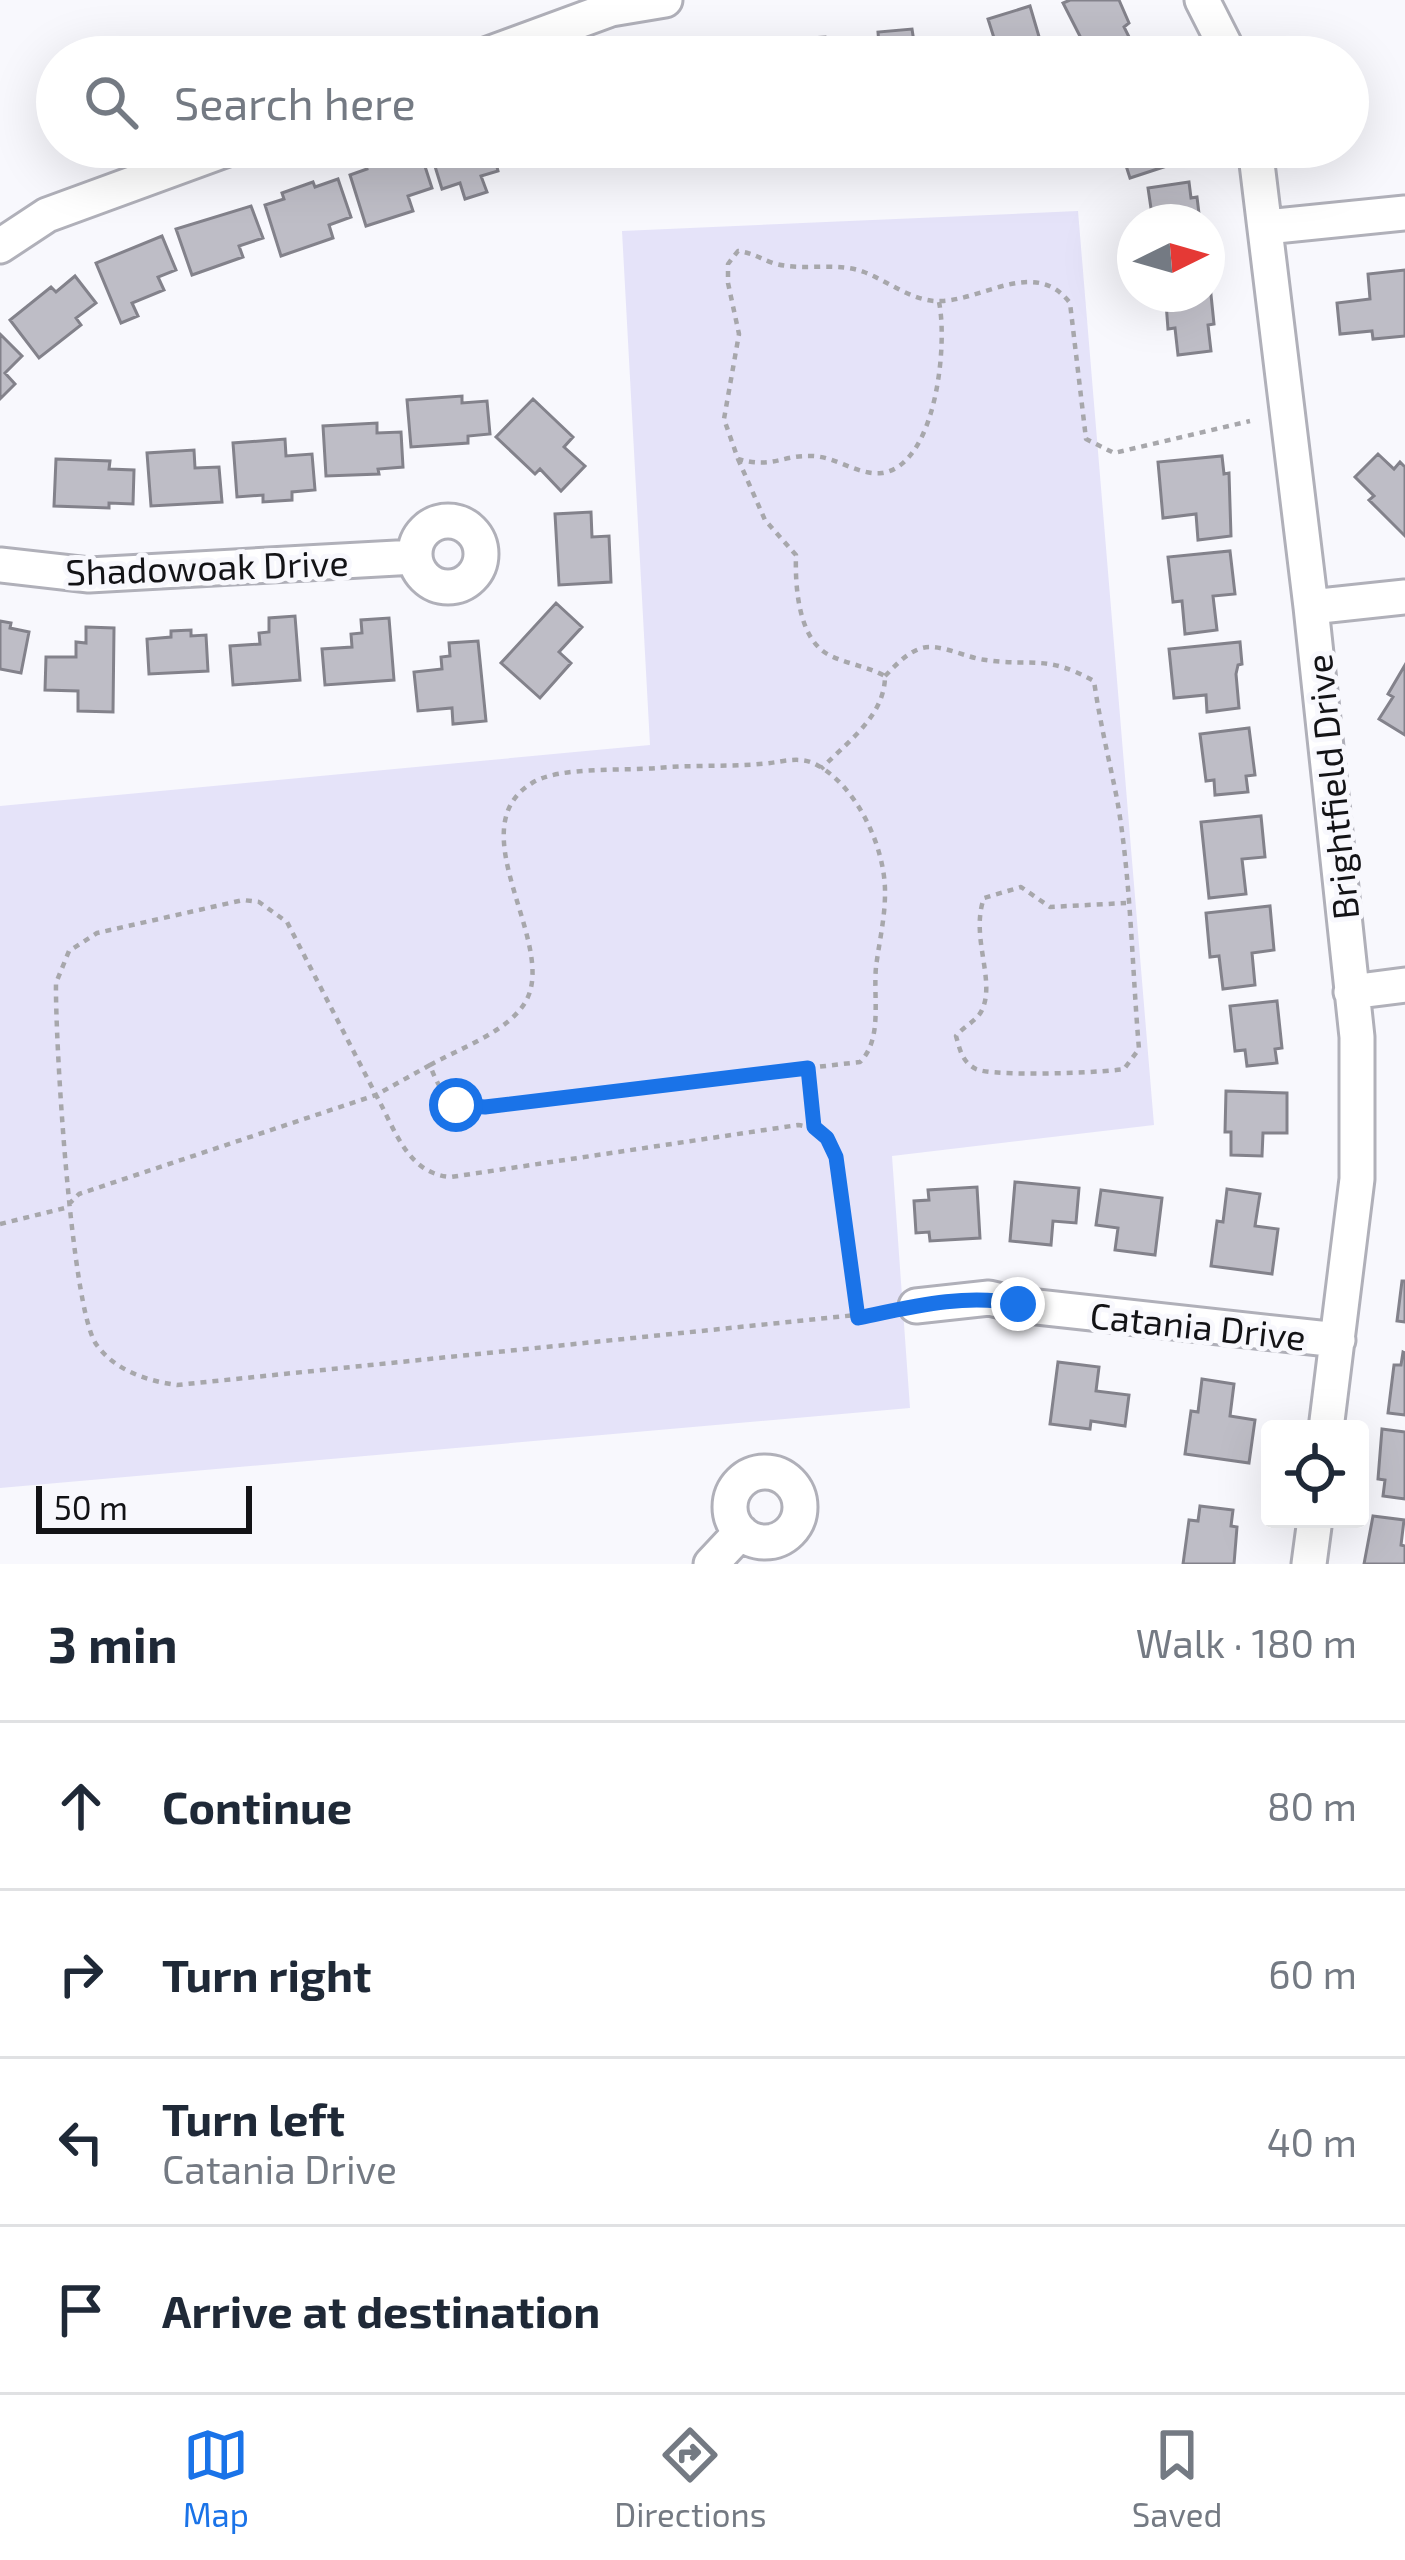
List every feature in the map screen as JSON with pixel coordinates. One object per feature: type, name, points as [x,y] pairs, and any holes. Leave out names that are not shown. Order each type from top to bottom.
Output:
[{"type":"street","points":[[532,36],[610,5],[665,0]]},
{"type":"street","points":[[1202,0],[1220,36]]},
{"type":"street","points":[[0,246],[47,215],[176,168]]},
{"type":"street","name":"Brightfield Drive","points":[[1258,168],[1311,607],[1360,1096],[1358,1158],[1328,1420]]},
{"type":"street","points":[[1267,227],[1405,214]]},
{"type":"street","name":"Shadowoak Drive","points":[[0,566],[89,575],[415,557]]},
{"type":"street","points":[[1311,607],[1405,597]]},
{"type":"street","points":[[1351,992],[1405,985]]},
{"type":"street","name":"Catania Drive","points":[[916,1306],[989,1298],[1338,1340]]},
{"type":"street","points":[[1309,1564],[1314,1528]]},
{"type":"street","points":[[711,1564],[741,1532]]},
{"type":"path","points":[[885,676],[822,652],[804,620],[795,587],[796,555],[765,520],[724,419],[739,334],[728,264],[738,251],[756,253],[772,262],[862,271],[939,302],[1013,284],[1040,282],[1058,288],[1070,303],[1086,439],[1114,453],[1250,421]]},
{"type":"path","points":[[738,459],[768,465],[807,455],[877,475],[895,470],[917,451],[930,413],[942,352],[939,302]]},
{"type":"path","points":[[821,769],[877,711],[885,693],[885,676],[904,657],[926,646],[988,661],[1041,660],[1071,668],[1094,681],[1103,750],[1117,800],[1126,903],[1138,1049],[1124,1070],[1095,1074],[977,1070],[961,1056],[956,1036],[980,1017],[986,1000],[976,920],[985,898],[1021,887],[1050,907],[1126,903]]},
{"type":"path","points":[[0,1224],[65,1208],[79,1193],[376,1095],[501,1025],[526,1003],[533,967],[504,839],[514,800],[533,782],[568,774],[680,766],[741,768],[793,760],[811,762],[852,798],[883,864],[885,893],[871,1051],[860,1062],[470,1108],[456,1105],[445,1094],[430,1065]]},
{"type":"path","points":[[858,1318],[836,1157],[827,1138],[814,1127],[798,1125],[433,1176],[411,1160],[286,922],[274,910],[243,900],[98,933],[69,951],[56,983],[83,1312],[97,1344],[124,1369],[159,1382],[198,1383],[858,1318],[916,1306]]},
{"type":"path","points":[[808,1068],[814,1127]]},
{"type":"shaded area","points":[[1078,211],[1154,1125],[892,1156],[910,1408],[0,1488],[0,806],[650,745],[622,231]]},
{"type":"building","points":[[1119,0],[1129,23],[1124,27],[1128,36],[1080,36],[1063,3]]},
{"type":"building","points":[[1030,6],[1039,36],[993,36],[988,19]]},
{"type":"building","points":[[912,29],[913,36],[878,36],[878,32]]},
{"type":"building","points":[[426,168],[432,188],[408,196],[413,211],[366,226],[350,175],[367,169]]},
{"type":"building","points":[[436,168],[497,168],[481,176],[487,192],[465,199],[460,183],[442,189]]},
{"type":"building","points":[[1127,168],[1161,168],[1130,178]]},
{"type":"building","points":[[338,179],[351,217],[329,225],[333,238],[281,256],[265,205],[284,199],[282,193]]},
{"type":"building","points":[[1189,182],[1191,198],[1197,197],[1198,204],[1150,204],[1148,188]]},
{"type":"building","points":[[251,206],[263,238],[239,246],[243,257],[192,275],[176,229]]},
{"type":"building","points":[[162,236],[176,270],[158,277],[164,290],[132,303],[138,316],[121,323],[96,263]]},
{"type":"building","points":[[1405,270],[1405,336],[1373,339],[1372,331],[1340,334],[1337,303],[1370,299],[1368,274]]},
{"type":"building","points":[[75,276],[96,303],[76,318],[81,325],[39,358],[10,320],[51,287],[56,292]]},
{"type":"building","points":[[1167,312],[1213,312],[1214,324],[1208,325],[1211,351],[1178,355],[1175,328],[1168,329]]},
{"type":"building","points":[[0,334],[22,356],[5,373],[15,384],[0,399]]},
{"type":"building","points":[[462,396],[462,403],[487,401],[490,434],[468,436],[468,443],[411,447],[407,400]]},
{"type":"building","points":[[533,399],[573,437],[564,447],[585,466],[561,491],[496,437]]},
{"type":"building","points":[[377,423],[377,433],[401,432],[403,467],[378,469],[379,474],[326,476],[323,426]]},
{"type":"building","points":[[285,439],[286,456],[312,454],[315,490],[292,492],[292,500],[237,497],[233,443]]},
{"type":"building","points":[[194,450],[195,468],[219,467],[222,502],[151,506],[147,453]]},
{"type":"building","points":[[1378,454],[1394,469],[1400,462],[1405,467],[1405,536],[1369,500],[1374,496],[1355,477]]},
{"type":"building","points":[[1222,456],[1224,474],[1229,473],[1231,536],[1198,540],[1196,514],[1163,518],[1158,462]]},
{"type":"building","points":[[56,459],[110,461],[109,469],[134,470],[133,504],[54,506]]},
{"type":"building","points":[[591,512],[592,537],[609,536],[611,582],[559,585],[555,514]]},
{"type":"building","points":[[1230,551],[1235,594],[1213,596],[1217,630],[1185,634],[1182,601],[1173,602],[1168,557]]},
{"type":"building","points":[[556,603],[582,627],[559,652],[571,663],[540,698],[501,663]]},
{"type":"building","points":[[295,616],[300,680],[233,685],[230,646],[260,644],[259,633],[269,632],[269,618]]},
{"type":"building","points":[[389,618],[394,680],[325,685],[322,649],[352,647],[351,634],[362,633],[361,620]]},
{"type":"building","points":[[0,621],[29,632],[21,673],[0,669]]},
{"type":"building","points":[[86,627],[114,628],[113,712],[78,711],[78,691],[45,690],[46,657],[76,657],[76,642],[86,643]]},
{"type":"building","points":[[191,630],[191,636],[206,635],[208,671],[149,674],[147,639]]},
{"type":"building","points":[[478,641],[486,721],[453,724],[452,708],[418,711],[414,672],[442,669],[441,657],[450,656],[449,643]]},
{"type":"building","points":[[1240,642],[1239,708],[1207,712],[1206,695],[1174,698],[1169,649]]},
{"type":"building","points":[[1405,665],[1405,735],[1379,719]]},
{"type":"building","points":[[1249,728],[1255,775],[1246,776],[1248,792],[1215,795],[1214,780],[1206,781],[1200,734]]},
{"type":"building","points":[[1261,816],[1265,857],[1242,859],[1246,894],[1209,898],[1201,822]]},
{"type":"building","points":[[1270,906],[1274,950],[1252,953],[1255,985],[1223,989],[1219,956],[1210,957],[1206,913]]},
{"type":"building","points":[[1277,1001],[1282,1048],[1275,1049],[1277,1063],[1247,1066],[1245,1050],[1235,1051],[1230,1006]]},
{"type":"building","points":[[1226,1091],[1287,1093],[1287,1133],[1263,1133],[1262,1156],[1231,1155],[1231,1132],[1225,1132]]},
{"type":"building","points":[[1015,1182],[1079,1188],[1076,1223],[1053,1221],[1051,1245],[1010,1241]]},
{"type":"building","points":[[977,1187],[980,1238],[930,1241],[929,1232],[916,1233],[914,1201],[929,1200],[928,1190]]},
{"type":"building","points":[[1227,1189],[1260,1194],[1255,1226],[1278,1229],[1272,1274],[1211,1266]]},
{"type":"building","points":[[1101,1190],[1162,1198],[1155,1255],[1115,1250],[1118,1228],[1096,1225]]},
{"type":"building","points":[[1405,1281],[1405,1322],[1397,1321]]},
{"type":"building","points":[[1403,1352],[1405,1415],[1388,1413],[1394,1365],[1401,1365]]},
{"type":"building","points":[[1058,1362],[1099,1367],[1096,1391],[1129,1395],[1125,1426],[1091,1421],[1090,1429],[1050,1424]]},
{"type":"building","points":[[1202,1379],[1234,1384],[1230,1416],[1255,1420],[1249,1463],[1185,1454],[1191,1411],[1198,1412]]},
{"type":"building","points":[[1382,1429],[1405,1432],[1405,1499],[1383,1496],[1385,1480],[1378,1479]]},
{"type":"building","points":[[1200,1506],[1233,1510],[1231,1526],[1237,1527],[1234,1564],[1183,1564],[1189,1520],[1198,1521]]},
{"type":"building","points":[[1373,1516],[1404,1520],[1405,1564],[1364,1564]]},
{"type":"route","points":[[456,1105],[485,1107],[808,1068],[814,1127],[827,1138],[836,1157],[858,1318],[989,1298],[1018,1304]]}]
